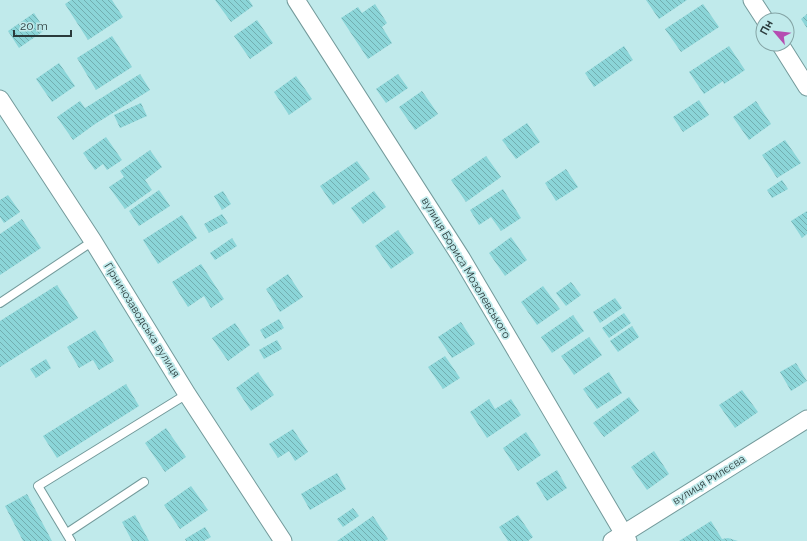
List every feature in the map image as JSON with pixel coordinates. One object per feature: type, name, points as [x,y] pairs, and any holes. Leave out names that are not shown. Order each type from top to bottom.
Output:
[{"type":"street","name":"вулиця Бориса Мозолевського","points":[[296,0],[462,259],[621,539]]},
{"type":"street","points":[[752,0],[760,12]]},
{"type":"street","points":[[785,52],[807,87]]},
{"type":"street","name":"Гірничозаводська вулиця","points":[[0,99],[93,241],[188,394],[283,541]]},
{"type":"street","name":"вулиця Рилєєва","points":[[621,539],[807,419]]},
{"type":"lane","points":[[0,303],[93,241]]},
{"type":"lane","points":[[71,541],[38,486],[188,394]]},
{"type":"lane","points":[[67,534],[144,482]]},
{"type":"building","points":[[71,0],[112,0],[123,17],[88,40],[65,4]]},
{"type":"building","points":[[215,0],[249,0],[253,6],[231,22]]},
{"type":"building","points":[[646,0],[687,0],[659,19]]},
{"type":"building","points":[[375,4],[387,23],[382,27],[392,43],[368,59],[341,18],[358,7],[362,13]]},
{"type":"building","points":[[703,4],[719,27],[681,52],[665,29]]},
{"type":"building","points":[[34,13],[45,30],[19,48],[8,31]]},
{"type":"building","points":[[807,14],[807,28],[801,19]]},
{"type":"building","points":[[257,20],[273,43],[250,59],[234,36]]},
{"type":"building","points":[[112,36],[132,67],[96,90],[77,58]]},
{"type":"building","points":[[624,46],[633,60],[594,87],[585,73]]},
{"type":"building","points":[[729,46],[745,70],[724,84],[723,81],[704,94],[689,72]]},
{"type":"building","points":[[59,63],[75,86],[52,102],[36,79]]},
{"type":"building","points":[[140,74],[150,90],[95,124],[73,140],[57,117],[80,101],[85,108]]},
{"type":"building","points":[[398,74],[408,88],[386,103],[376,89]]},
{"type":"building","points":[[296,76],[312,99],[289,115],[274,92]]},
{"type":"building","points":[[422,91],[438,114],[415,130],[399,107]]},
{"type":"building","points":[[699,100],[709,115],[683,132],[673,117]]},
{"type":"building","points":[[756,101],[771,124],[749,140],[733,117]]},
{"type":"building","points":[[141,103],[147,116],[120,128],[114,115]]},
{"type":"building","points":[[527,123],[540,142],[516,159],[502,140]]},
{"type":"building","points":[[106,137],[122,160],[107,170],[103,164],[95,170],[83,153]]},
{"type":"building","points":[[785,140],[801,163],[777,178],[762,155]]},
{"type":"building","points":[[150,150],[162,167],[145,180],[152,190],[125,209],[109,187],[124,177],[120,171]]},
{"type":"building","points":[[486,156],[501,177],[466,202],[451,180]]},
{"type":"building","points":[[357,161],[370,179],[333,205],[320,186]]},
{"type":"building","points":[[566,169],[578,187],[556,201],[545,183]]},
{"type":"building","points":[[782,180],[788,189],[772,198],[767,190]]},
{"type":"building","points":[[503,189],[521,218],[501,231],[491,217],[479,225],[470,210]]},
{"type":"building","points":[[159,190],[170,206],[139,226],[129,211]]},
{"type":"building","points":[[223,191],[231,204],[222,210],[214,196]]},
{"type":"building","points":[[374,191],[386,207],[363,224],[351,208]]},
{"type":"building","points":[[8,195],[20,212],[4,223],[0,217],[0,200]]},
{"type":"building","points":[[807,211],[807,234],[802,238],[791,221]]},
{"type":"building","points":[[222,214],[228,223],[209,233],[204,224]]},
{"type":"building","points":[[182,215],[197,238],[158,264],[143,240]]},
{"type":"building","points":[[22,219],[41,248],[0,275],[0,234]]},
{"type":"building","points":[[398,230],[414,253],[391,269],[375,246]]},
{"type":"building","points":[[511,237],[527,260],[505,276],[489,253]]},
{"type":"building","points":[[232,238],[237,246],[215,260],[210,253]]},
{"type":"building","points":[[201,264],[224,299],[211,308],[204,296],[188,307],[172,282]]},
{"type":"building","points":[[288,274],[303,297],[280,312],[266,289]]},
{"type":"building","points":[[571,282],[581,295],[566,306],[556,293]]},
{"type":"building","points":[[57,285],[78,318],[0,367],[0,321]]},
{"type":"building","points":[[543,286],[560,309],[537,325],[521,302]]},
{"type":"building","points":[[615,298],[622,308],[600,323],[593,312]]},
{"type":"building","points":[[624,313],[631,323],[609,338],[602,328]]},
{"type":"building","points":[[573,315],[584,331],[552,353],[541,337]]},
{"type":"building","points":[[279,319],[284,328],[265,339],[260,330]]},
{"type":"building","points":[[461,322],[475,344],[452,358],[438,337]]},
{"type":"building","points":[[235,323],[250,345],[228,361],[212,338]]},
{"type":"building","points":[[632,326],[639,337],[618,352],[610,341]]},
{"type":"building","points":[[95,330],[114,361],[99,370],[93,360],[79,368],[67,347]]},
{"type":"building","points":[[589,337],[602,355],[574,375],[561,356]]},
{"type":"building","points":[[277,340],[282,349],[264,359],[259,350]]},
{"type":"building","points":[[445,356],[460,378],[443,389],[428,367]]},
{"type":"building","points":[[46,359],[51,368],[36,378],[30,369]]},
{"type":"building","points":[[796,363],[807,381],[791,391],[780,372]]},
{"type":"building","points":[[258,372],[274,395],[251,411],[236,388]]},
{"type":"building","points":[[609,372],[622,393],[597,409],[583,389]]},
{"type":"building","points":[[126,384],[139,406],[57,458],[43,436]]},
{"type":"building","points":[[742,390],[758,412],[735,428],[719,405]]},
{"type":"building","points":[[629,397],[639,411],[604,437],[593,423]]},
{"type":"building","points":[[489,399],[495,409],[511,399],[521,415],[487,438],[470,412]]},
{"type":"building","points":[[166,428],[186,457],[165,472],[145,443]]},
{"type":"building","points":[[293,429],[308,452],[295,461],[289,451],[278,458],[269,444]]},
{"type":"building","points":[[526,432],[541,455],[518,471],[503,448]]},
{"type":"building","points":[[654,451],[669,474],[647,490],[631,467]]},
{"type":"building","points":[[557,470],[567,488],[547,501],[536,483]]},
{"type":"building","points":[[337,473],[346,489],[310,510],[301,494]]},
{"type":"building","points":[[191,486],[208,510],[180,529],[164,505]]},
{"type":"building","points":[[27,494],[52,541],[23,541],[5,506]]},
{"type":"building","points":[[353,508],[359,516],[343,527],[337,519]]},
{"type":"building","points":[[135,515],[149,541],[132,541],[122,522]]},
{"type":"building","points":[[518,515],[533,537],[528,541],[508,541],[499,527]]},
{"type":"building","points":[[373,516],[388,539],[385,541],[337,541]]},
{"type":"building","points":[[711,521],[722,539],[728,538],[738,541],[679,541]]},
{"type":"building","points":[[205,527],[211,537],[204,541],[186,541],[185,539]]}]
